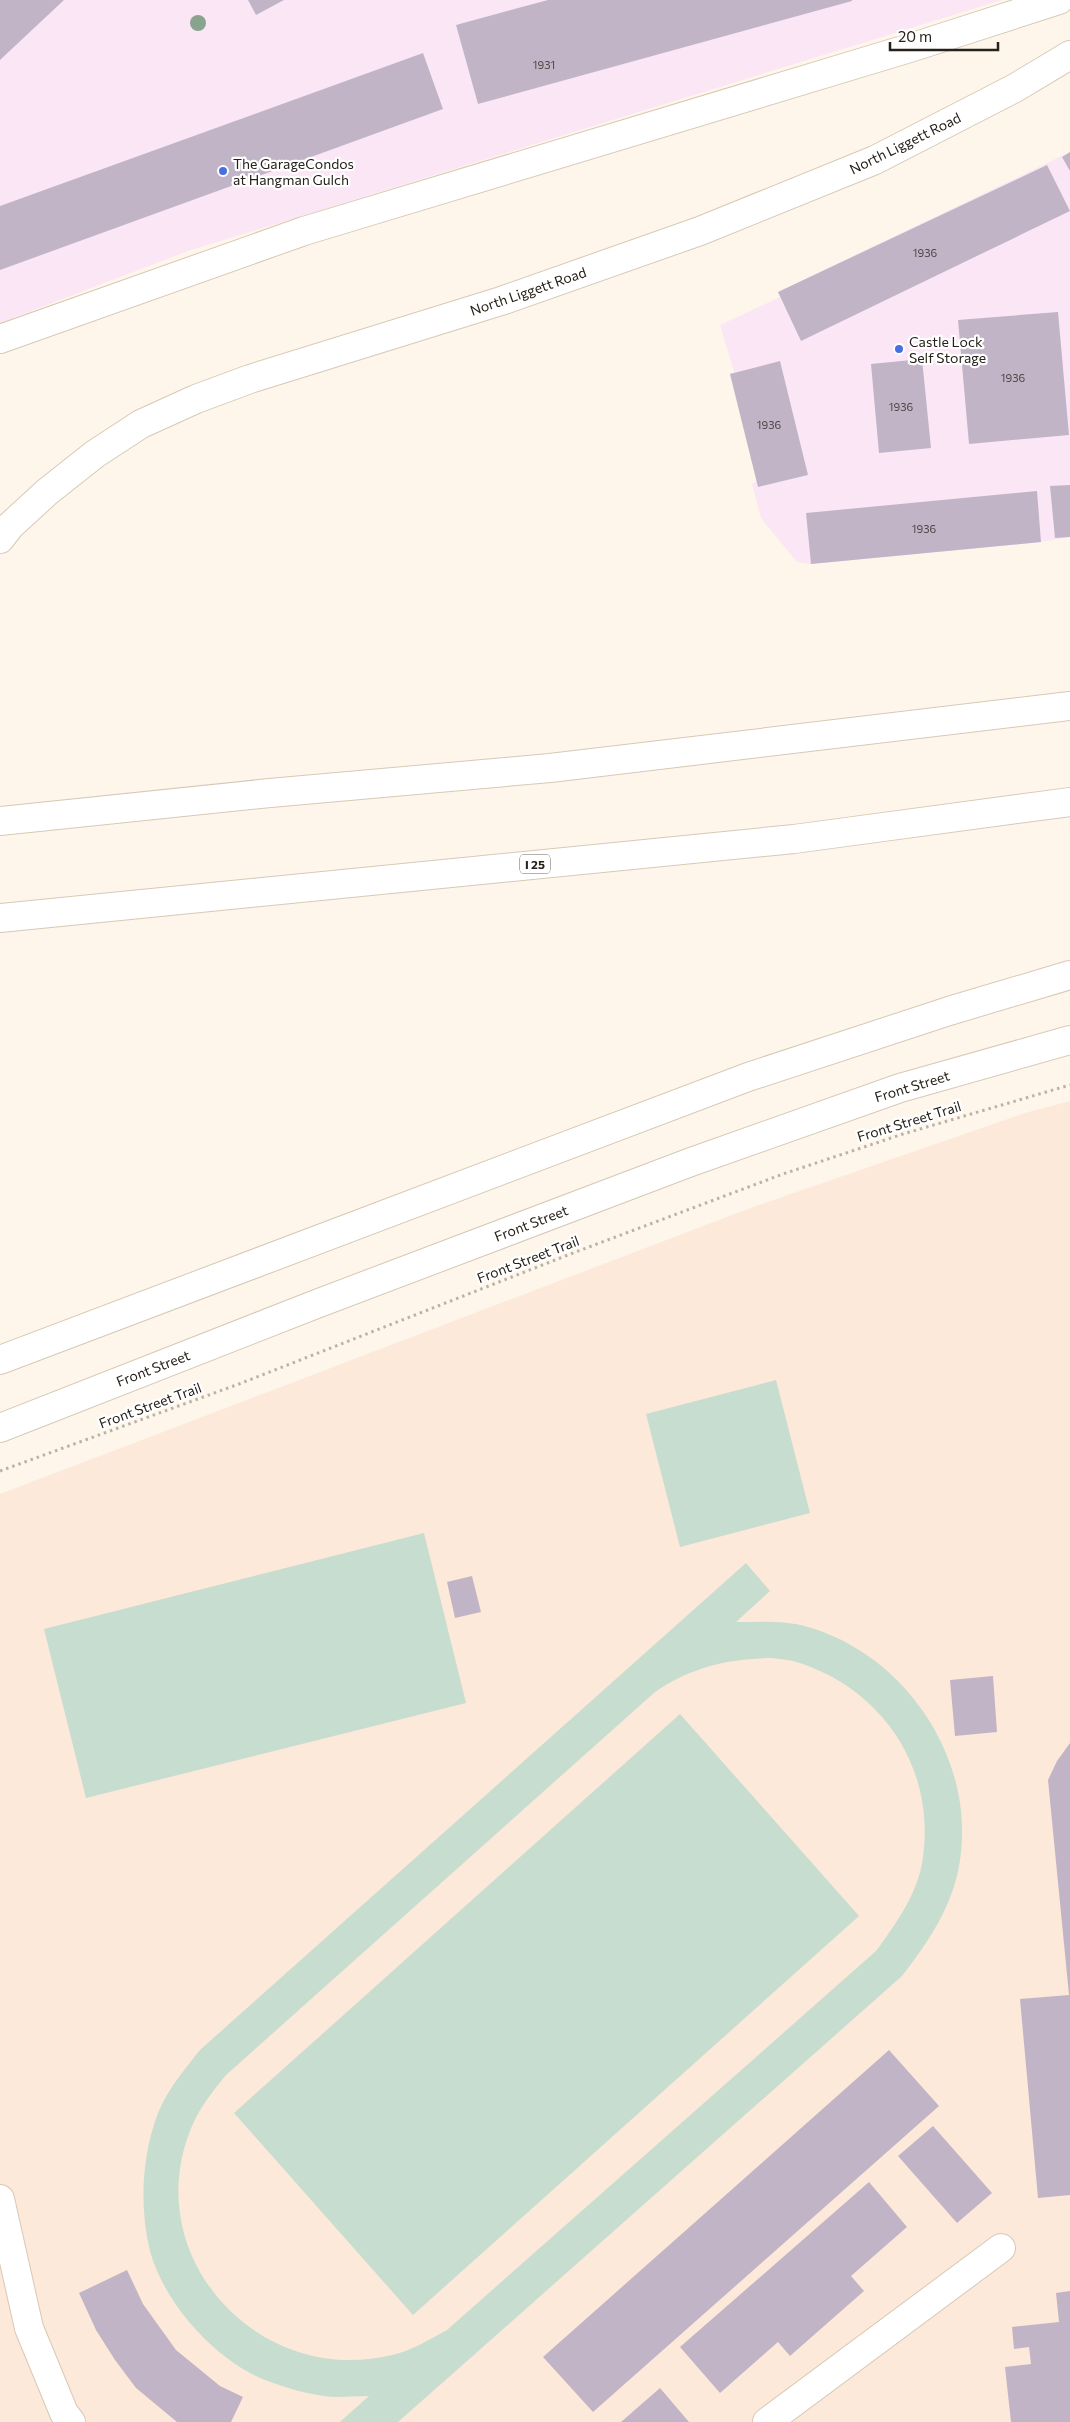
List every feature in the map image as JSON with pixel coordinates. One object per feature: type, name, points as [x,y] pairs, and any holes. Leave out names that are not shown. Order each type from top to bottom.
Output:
[{"type":"main road","points":[[0,339],[304,232],[912,48],[1059,0]]},
{"type":"main road","name":"North Liggett Road","points":[[0,538],[10,526],[47,492],[95,454],[142,424],[196,399],[250,379],[501,301],[700,231],[875,160],[1015,88],[1070,55]]},
{"type":"main road","points":[[0,821],[270,793],[550,768],[1070,706]]},
{"type":"main road","name":"I 25","points":[[0,918],[794,839],[1070,802]]},
{"type":"main road","points":[[0,1360],[748,1077],[949,1010],[1070,975]]},
{"type":"main road","name":"Front Street","points":[[0,1428],[319,1303],[691,1162],[900,1088],[1070,1040]]},
{"type":"main road","points":[[0,2199],[29,2328],[64,2413],[71,2422]]},
{"type":"main road","points":[[767,2422],[1001,2248]]},
{"type":"path","name":"Front Street Trail","points":[[0,1471],[239,1384],[573,1253],[783,1174],[903,1134],[1070,1085]]},
{"type":"shaded area","name":"The GarageCondos at Hangman Gulch","points":[[0,0],[1002,0],[188,251],[0,323]]},
{"type":"shaded area","name":"Castle Lock Self Storage","points":[[1070,152],[1070,537],[1041,542],[811,564],[797,562],[761,518],[752,484],[757,481],[730,374],[734,372],[720,325],[780,297],[778,292]]},
{"type":"shaded area","points":[[1070,1101],[1070,2422],[0,2422],[0,1494],[753,1207],[1025,1113]]},
{"type":"green space","points":[[776,1380],[810,1513],[680,1547],[646,1414]]},
{"type":"green space","points":[[424,1533],[466,1703],[86,1798],[44,1629]]},
{"type":"green space","points":[[746,1563],[770,1591],[736,1622],[790,1623],[808,1627],[844,1641],[876,1662],[905,1688],[928,1719],[946,1753],[957,1789],[962,1827],[959,1866],[951,1896],[937,1924],[902,1976],[398,2422],[340,2422],[369,2396],[335,2397],[309,2393],[265,2380],[246,2371],[228,2359],[194,2328],[167,2290],[157,2271],[150,2251],[144,2216],[144,2181],[148,2146],[162,2104],[177,2080],[200,2050]],"holes":[[[771,1658],[800,1663],[830,1676],[856,1693],[879,1713],[898,1738],[912,1764],[921,1794],[925,1825],[921,1870],[906,1907],[876,1951],[447,2330],[406,2351],[392,2355],[343,2360],[296,2351],[255,2331],[221,2301],[196,2264],[181,2221],[179,2174],[192,2126],[216,2087],[226,2075],[655,1692],[682,1676],[710,1666],[739,1660]]]},
{"type":"green space","points":[[680,1714],[859,1916],[413,2315],[234,2113]]},
{"type":"building","points":[[0,0],[64,0],[0,60]]},
{"type":"building","points":[[248,0],[284,0],[256,15]]},
{"type":"building","points":[[548,0],[852,1],[478,104],[456,25]]},
{"type":"building","points":[[423,53],[443,109],[0,270],[0,206]]},
{"type":"building","points":[[1070,152],[1070,171],[1062,157]]},
{"type":"building","points":[[1047,165],[1070,211],[801,341],[778,292]]},
{"type":"building","points":[[1058,312],[1069,435],[969,444],[958,320]]},
{"type":"building","points":[[922,359],[931,448],[879,453],[871,364]]},
{"type":"building","points":[[780,361],[808,475],[758,487],[730,374]]},
{"type":"building","points":[[1070,485],[1070,537],[1055,538],[1050,486]]},
{"type":"building","points":[[1037,491],[1041,542],[811,564],[806,513]]},
{"type":"building","points":[[472,1576],[481,1612],[455,1618],[447,1582]]},
{"type":"building","points":[[993,1676],[997,1732],[955,1736],[950,1680]]},
{"type":"building","points":[[1070,1743],[1070,2195],[1038,2198],[1020,1999],[1069,1995],[1048,1780],[1057,1761]]},
{"type":"building","points":[[889,2050],[939,2106],[593,2412],[543,2357]]},
{"type":"building","points":[[933,2126],[992,2193],[957,2223],[898,2156]]},
{"type":"building","points":[[869,2182],[907,2227],[851,2276],[864,2291],[790,2356],[778,2342],[720,2393],[680,2347]]},
{"type":"building","points":[[127,2270],[143,2304],[176,2350],[220,2386],[243,2397],[231,2422],[177,2422],[136,2388],[115,2360],[96,2330],[79,2293]]},
{"type":"building","points":[[1070,2291],[1070,2422],[1011,2422],[1005,2367],[1031,2364],[1029,2347],[1014,2349],[1012,2327],[1059,2322],[1056,2293]]},
{"type":"building","points":[[660,2388],[689,2422],[621,2422]]},
{"type":"place","name":"The GarageCondos at Hangman Gulch","points":[[223,171]]},
{"type":"place","name":"Castle Lock Self Storage","points":[[899,349]]}]
